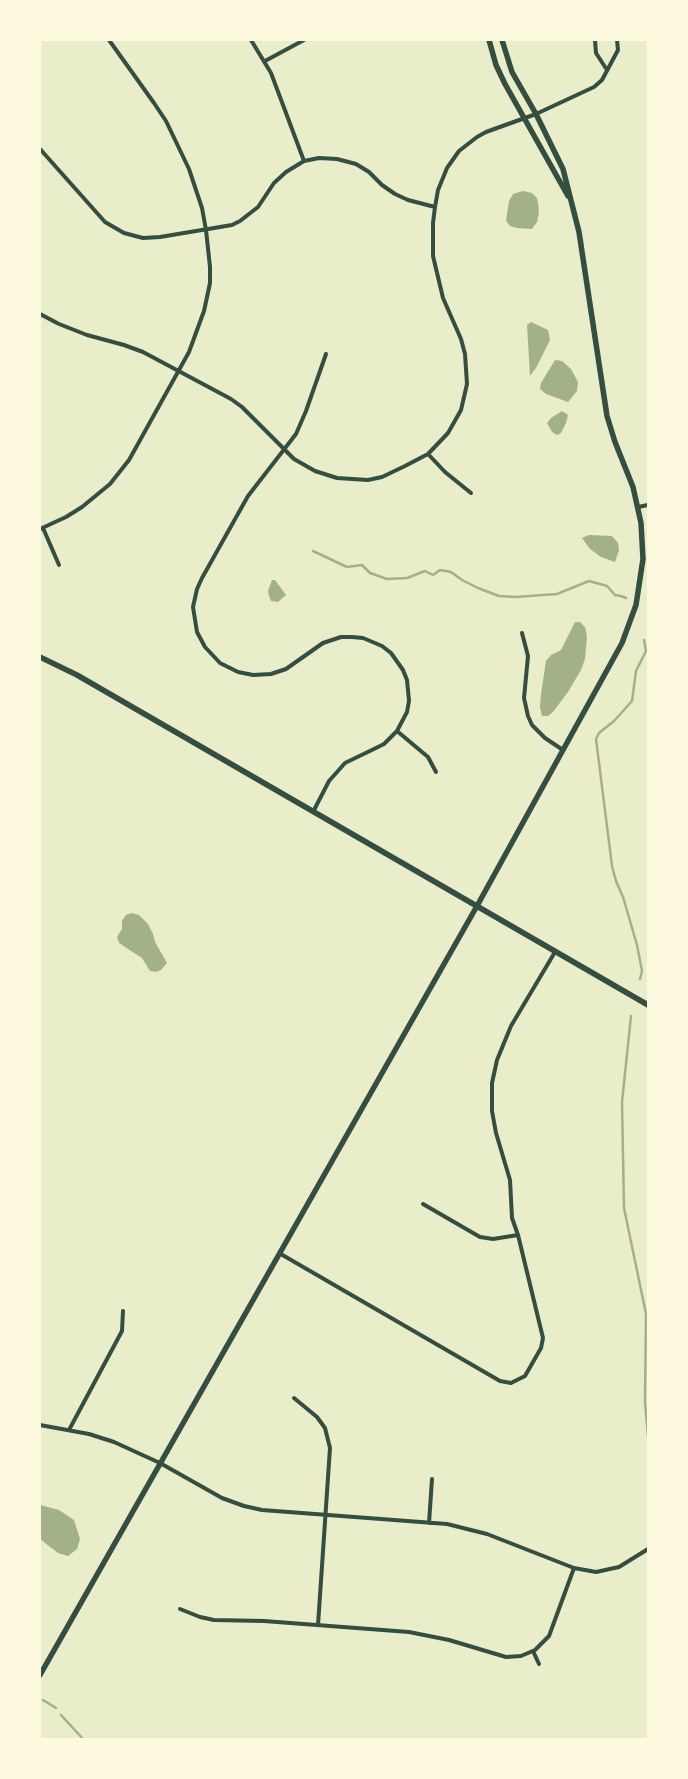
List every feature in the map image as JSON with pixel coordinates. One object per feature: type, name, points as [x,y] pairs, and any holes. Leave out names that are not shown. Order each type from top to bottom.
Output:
[{"type":"street","points":[[59,565],[41,528],[75,512],[110,484],[129,460],[180,370],[197,333],[208,292],[210,267],[206,230],[196,187],[179,148],[154,103],[109,40]]},
{"type":"street","points":[[251,40],[265,61],[276,85],[304,161]]},
{"type":"street","points":[[265,61],[304,40]]},
{"type":"street","points":[[489,40],[501,76],[554,173],[570,199]]},
{"type":"street","points":[[40,1675],[477,906],[622,643],[632,619],[643,564],[643,537],[633,488],[612,436],[607,416],[583,253],[563,170],[536,114],[512,72],[502,40]]},
{"type":"street","points":[[595,40],[596,53],[607,70]]},
{"type":"street","points":[[40,314],[87,335],[133,348],[180,370],[231,399],[242,407],[294,459],[315,471],[337,478],[357,480],[382,477],[428,454],[442,440],[455,422],[464,402],[467,384],[467,369],[461,339],[443,298],[436,269],[433,239],[435,207],[442,178],[447,168],[468,143],[486,132],[536,114],[594,87],[602,80],[618,50],[617,40]]},
{"type":"street","points":[[40,149],[100,217],[117,230],[135,236],[150,238],[225,227],[240,221],[258,207],[280,177],[293,167],[304,161],[330,158],[351,162],[369,172],[395,194],[408,200],[435,207]]},
{"type":"street","points":[[313,812],[329,781],[345,763],[376,748],[387,741],[397,731],[407,712],[409,701],[407,680],[398,661],[391,653],[373,641],[352,637],[331,640],[316,647],[286,669],[271,674],[253,675],[238,672],[220,663],[205,647],[197,632],[193,607],[197,589],[202,578],[248,496],[301,425],[326,354]]},
{"type":"street","points":[[428,454],[445,472],[471,493]]},
{"type":"street","points":[[638,507],[648,505]]},
{"type":"street","points":[[522,633],[528,656],[524,698],[528,716],[532,725],[545,738],[563,750]]},
{"type":"street","points":[[40,657],[77,675],[648,1005]]},
{"type":"street","points":[[397,731],[428,757],[436,772]]},
{"type":"street","points":[[279,1253],[500,1381],[508,1383],[518,1381],[525,1376],[543,1343],[542,1332],[518,1235],[512,1218],[510,1180],[494,1125],[492,1083],[497,1060],[511,1026],[555,952]]},
{"type":"street","points":[[423,1204],[480,1237],[493,1239],[518,1235]]},
{"type":"street","points":[[69,1430],[122,1331],[123,1311]]},
{"type":"street","points":[[294,1398],[317,1417],[329,1439],[331,1458],[318,1625]]},
{"type":"street","points":[[40,1425],[69,1430],[114,1442],[160,1463],[222,1498],[244,1506],[262,1510],[447,1524],[487,1534],[574,1568],[596,1572],[612,1570],[627,1564],[648,1549]]},
{"type":"street","points":[[429,1523],[432,1479]]},
{"type":"street","points":[[180,1609],[200,1617],[214,1620],[264,1621],[409,1632],[428,1635],[506,1657],[521,1656],[533,1652],[544,1643],[553,1628],[574,1568]]},
{"type":"street","points":[[533,1652],[539,1664]]},
{"type":"shaded area","points":[[523,191],[532,193],[537,198],[539,213],[537,222],[532,229],[510,226],[506,221],[509,201],[513,194]]},
{"type":"shaded area","points":[[531,322],[548,330],[550,340],[536,368],[530,376],[527,325]]},
{"type":"shaded area","points":[[555,360],[562,361],[571,369],[578,382],[577,391],[568,402],[546,394],[540,389],[541,383]]},
{"type":"shaded area","points":[[562,411],[568,415],[561,433],[557,435],[552,432],[547,423],[551,418]]},
{"type":"shaded area","points":[[589,535],[612,536],[618,543],[619,550],[615,562],[601,557],[590,549],[582,538]]},
{"type":"shaded area","points":[[272,580],[275,580],[286,595],[278,602],[271,601],[269,596],[268,591]]},
{"type":"shaded area","points":[[575,622],[580,622],[585,627],[587,637],[585,659],[581,670],[568,692],[553,712],[548,716],[542,716],[540,707],[546,661],[551,655],[561,650]]},
{"type":"shaded area","points":[[132,913],[139,915],[148,924],[155,942],[167,963],[161,970],[156,972],[150,971],[142,958],[119,943],[117,937],[122,929],[122,921],[126,915]]},
{"type":"shaded area","points":[[40,1505],[59,1510],[74,1520],[80,1539],[77,1549],[68,1556],[58,1553],[40,1539]]},
{"type":"waterway","points":[[313,551],[347,567],[362,565],[370,573],[387,579],[407,578],[425,571],[433,575],[440,570],[451,572],[462,580],[499,596],[515,597],[557,594],[589,581],[607,586],[615,595],[626,598]]},
{"type":"waterway","points":[[640,979],[642,971],[637,945],[612,866],[596,739],[599,733],[614,721],[632,701],[636,671],[646,651],[644,640]]},
{"type":"waterway","points":[[631,1016],[622,1102],[624,1208],[646,1314],[645,1402],[648,1437]]},
{"type":"waterway","points":[[43,1700],[56,1708]]},
{"type":"waterway","points":[[61,1715],[83,1739]]}]
